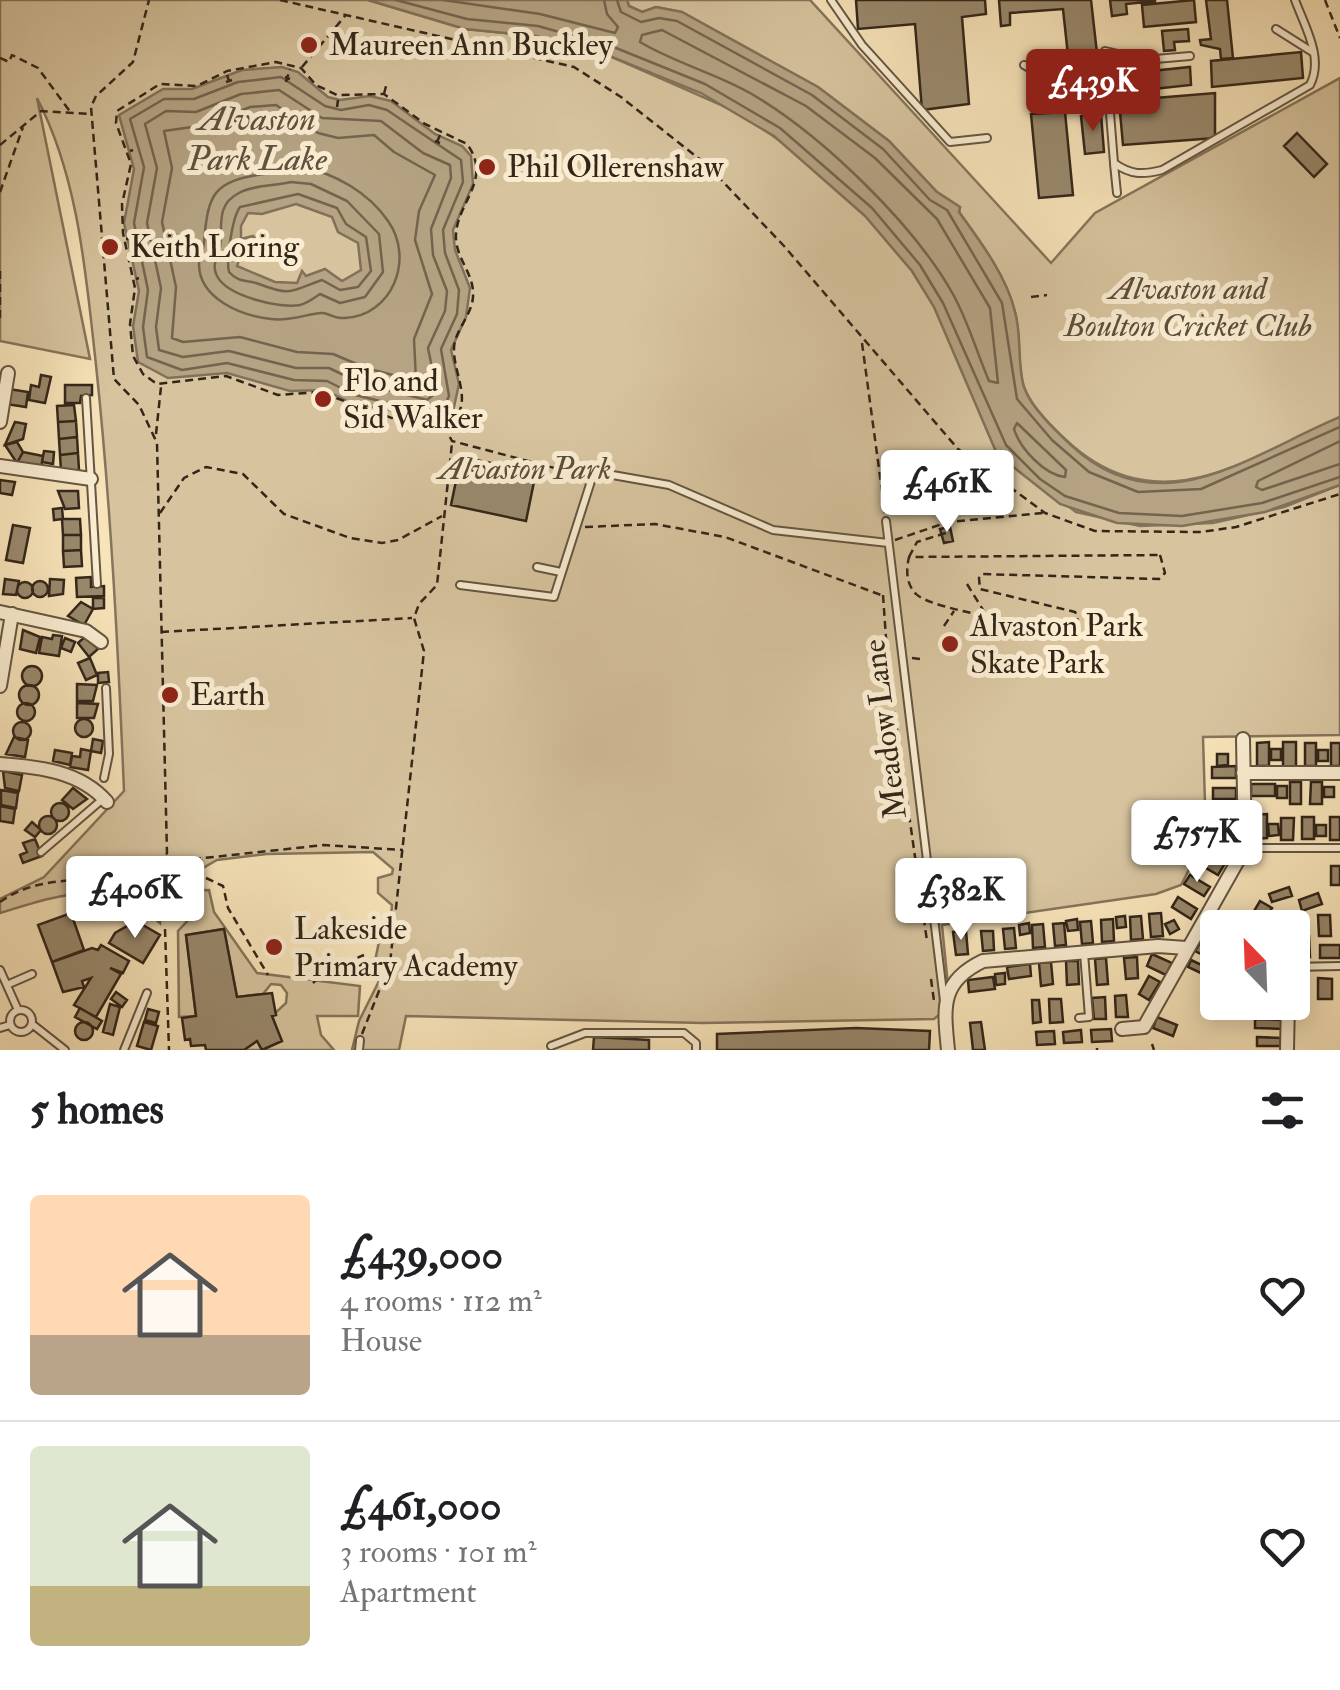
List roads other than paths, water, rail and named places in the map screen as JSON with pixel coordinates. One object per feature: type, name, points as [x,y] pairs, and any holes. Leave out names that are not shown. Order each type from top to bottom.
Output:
[{"type":"street","points":[[0,422],[4,373]]},
{"type":"street","points":[[0,466],[91,479]]},
{"type":"street","points":[[0,686],[6,613],[86,631],[101,642]]},
{"type":"street","points":[[1122,1029],[1144,1027],[1244,848],[1244,739]]},
{"type":"street","points":[[0,764],[58,772],[102,792]]},
{"type":"street","points":[[1244,773],[1340,773]]},
{"type":"street","points":[[944,1002],[964,973],[982,961],[1186,948]]},
{"type":"street","name":"Meadow Lane","points":[[944,1002],[948,1050]]},
{"type":"street","points":[[1287,1050],[1288,1020]]},
{"type":"lane","points":[[831,0],[853,34],[950,142],[986,138]]},
{"type":"lane","points":[[1114,163],[1142,175],[1162,170],[1310,85],[1317,72],[1315,53],[1295,0]]},
{"type":"lane","points":[[1276,29],[1315,53]]},
{"type":"lane","points":[[1117,193],[1105,51],[1144,60],[1190,56]]},
{"type":"lane","points":[[1024,65],[1044,76],[1105,76]]},
{"type":"lane","points":[[86,398],[97,584]]},
{"type":"lane","points":[[460,585],[554,598],[592,478],[607,474],[670,485],[773,530],[888,544]]},
{"type":"lane","name":"Meadow Lane","points":[[886,521],[944,1002]]},
{"type":"lane","points":[[538,567],[561,572]]},
{"type":"lane","points":[[41,852],[102,792],[110,754],[106,688]]},
{"type":"lane","points":[[1244,848],[1340,848]]},
{"type":"lane","points":[[1079,1018],[1089,1017],[1084,952]]},
{"type":"lane","points":[[1310,967],[1340,966]]},
{"type":"lane","points":[[0,970],[18,1010],[10,1025],[0,1028]]},
{"type":"lane","points":[[9,984],[32,974]]},
{"type":"lane","points":[[124,1050],[147,993]]},
{"type":"lane","points":[[18,1010],[29,1013],[32,1024],[66,1050]]},
{"type":"lane","points":[[10,1025],[22,1033],[32,1024]]},
{"type":"lane","points":[[551,1046],[585,1033],[684,1033],[696,1043],[696,1050]]},
{"type":"lane","points":[[359,1050],[360,1040]]},
{"type":"water","points":[[368,0],[627,0],[629,6],[642,12],[656,7],[682,12],[818,87],[889,141],[937,192],[960,207],[959,212],[992,260],[1011,299],[1027,395],[1072,446],[1105,470],[1139,481],[1172,483],[1206,476],[1340,417],[1340,485],[1265,512],[1182,526],[1117,523],[1060,504],[997,454],[934,307],[912,271],[865,216],[774,136],[701,93],[612,57],[536,36],[465,29]]},
{"type":"water","name":"Alvaston Park Lake","points":[[282,67],[298,72],[328,97],[340,100],[370,96],[391,101],[435,134],[462,146],[471,156],[473,184],[453,230],[455,250],[470,288],[466,317],[451,350],[459,384],[452,416],[424,423],[387,409],[353,404],[325,390],[290,391],[227,373],[168,378],[138,362],[133,326],[139,291],[124,223],[134,169],[119,115],[163,89],[192,89],[242,70]],"holes":[[[296,204],[332,217],[338,232],[358,243],[361,270],[342,281],[325,269],[306,276],[302,271],[297,283],[275,282],[237,266],[242,251],[257,241],[253,236],[241,239],[241,226],[248,213],[262,214]]]},
{"type":"place","name":"Maureen Ann Buckley","points":[[309,45]]},
{"type":"place","name":"Phil Ollerenshaw","points":[[487,167]]},
{"type":"place","name":"Keith Loring","points":[[110,247]]},
{"type":"place","name":"Flo and Sid Walker","points":[[323,399]]},
{"type":"place","name":"Alvaston Park Skate Park","points":[[950,644]]},
{"type":"place","name":"Earth","points":[[170,695]]},
{"type":"place","name":"Lakeside Primary Academy","points":[[274,947]]},
{"type":"park label","name":"Alvaston and Boulton Cricket Club","points":[[1188,308]]},
{"type":"park label","name":"Alvaston Park","points":[[525,469]]}]
